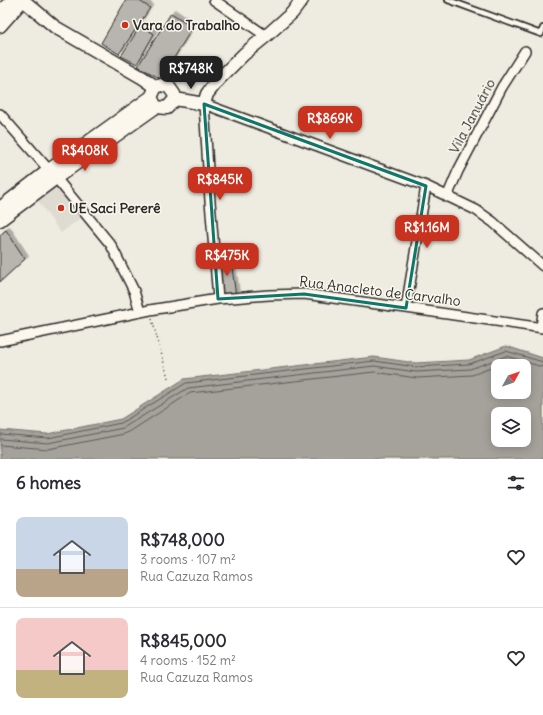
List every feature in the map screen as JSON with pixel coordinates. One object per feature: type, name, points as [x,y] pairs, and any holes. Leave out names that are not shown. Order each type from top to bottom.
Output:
[{"type":"street","points":[[0,12],[12,0]]},
{"type":"street","points":[[0,26],[23,0],[55,27],[143,78],[154,97],[167,108],[174,99],[174,94],[169,87],[161,85],[154,97],[53,174],[0,220]]},
{"type":"street","points":[[214,0],[266,36]]},
{"type":"street","points":[[218,299],[204,104],[207,94],[218,80],[244,54],[292,13],[302,0]]},
{"type":"street","name":"Vila Januário","points":[[447,197],[458,172],[502,87],[525,51]]},
{"type":"street","points":[[174,99],[204,104],[426,186],[476,210],[543,266]]},
{"type":"street","points":[[0,114],[53,174],[111,245],[134,291],[140,312]]},
{"type":"street","points":[[0,208],[53,174]]},
{"type":"street","points":[[406,308],[426,186]]},
{"type":"street","name":"Rua Anacleto de Carvalho","points":[[0,341],[150,310],[218,299],[304,294],[542,328]]},
{"type":"street","points":[[542,328],[543,313]]},
{"type":"lane","points":[[448,0],[541,34],[543,28]]},
{"type":"path","points":[[150,310],[168,378]]},
{"type":"highlighted area","points":[[204,104],[426,186],[406,308],[304,294],[218,299]]},
{"type":"shaded area","name":"UE Saci Pererê","points":[[59,184],[84,215],[61,233],[38,201]]},
{"type":"water","points":[[506,346],[543,358],[543,459],[0,459],[0,430],[47,434],[121,419],[184,379],[374,357],[416,363],[469,360]]},
{"type":"building","name":"Vara do Trabalho","points":[[126,0],[138,0],[150,8],[119,54],[101,43]]},
{"type":"building","points":[[171,13],[193,27],[161,79],[138,66]]},
{"type":"building","points":[[141,25],[154,34],[137,64],[121,56]]},
{"type":"building","points":[[6,230],[25,259],[0,282],[0,235]]},
{"type":"building","points":[[230,254],[236,296],[222,298],[219,255]]},
{"type":"place","name":"Vara do Trabalho","points":[[125,25]]},
{"type":"place","name":"UE Saci Pererê","points":[[61,208]]}]
